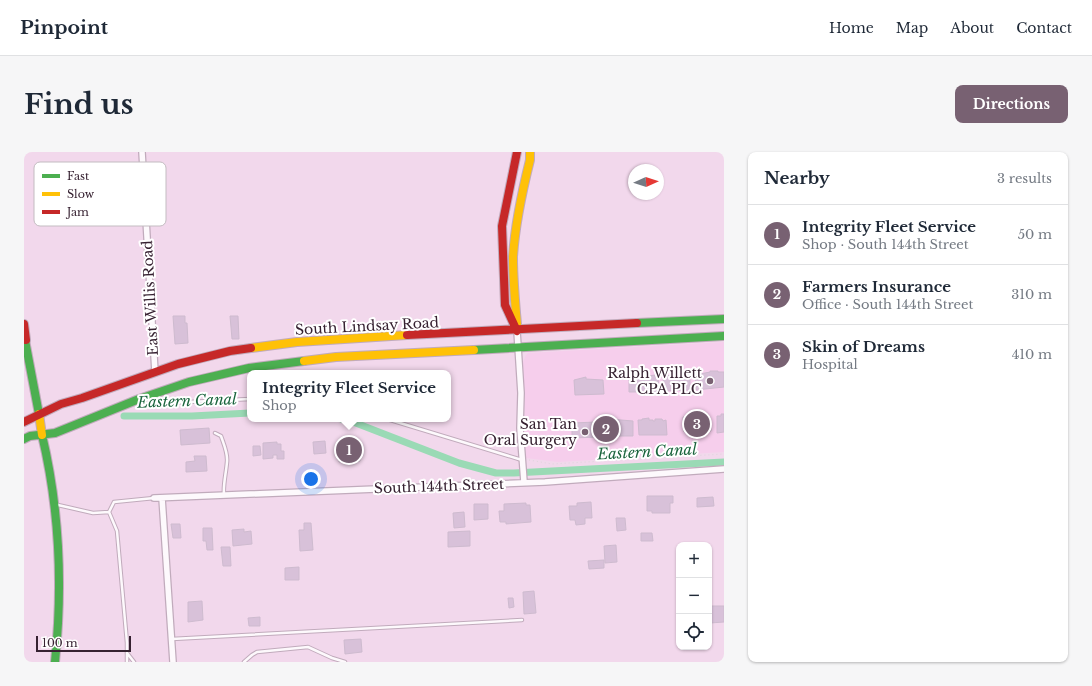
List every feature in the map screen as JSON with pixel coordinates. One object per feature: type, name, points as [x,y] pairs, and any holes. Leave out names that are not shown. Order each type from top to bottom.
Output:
[{"type":"main road","points":[[517,152],[502,226],[505,305],[517,331]]},
{"type":"main road","points":[[517,331],[514,290],[514,248],[518,210],[530,160],[530,152]]},
{"type":"main road","name":"South Lindsay Road","points":[[24,422],[61,404],[155,372],[200,358],[261,346],[297,342],[724,319]]},
{"type":"main road","points":[[24,324],[26,345]]},
{"type":"main road","points":[[24,335],[42,434],[48,458],[55,505],[60,567],[55,662]]},
{"type":"main road","name":"South Lindsay Road","points":[[24,439],[30,436],[55,433],[157,392],[210,376],[249,368],[305,360],[518,346],[724,336]]},
{"type":"street","name":"East Willis Road","points":[[142,152],[143,162]]},
{"type":"street","name":"East Willis Road","points":[[146,226],[155,372]]},
{"type":"street","points":[[517,331],[521,393],[520,428],[524,480]]},
{"type":"street","name":"South 144th Street","points":[[154,498],[724,469]]},
{"type":"street","points":[[162,498],[173,662]]},
{"type":"lane","points":[[157,392],[161,400],[168,403],[247,400]]},
{"type":"lane","points":[[396,422],[522,462]]},
{"type":"lane","points":[[215,433],[221,436],[226,451],[227,461],[223,485],[224,495]]},
{"type":"lane","points":[[127,662],[117,531],[109,512],[114,502],[154,498]]},
{"type":"lane","points":[[55,505],[62,505],[93,513],[109,512]]},
{"type":"lane","points":[[171,639],[522,620]]},
{"type":"lane","points":[[244,662],[258,652],[308,647],[345,662]]},
{"type":"lane","points":[[127,653],[134,662]]},
{"type":"path","points":[[522,462],[552,464],[724,454]]},
{"type":"shaded area","points":[[724,342],[724,452],[558,462],[526,458],[523,362],[528,353]]},
{"type":"building","points":[[173,316],[185,316],[185,323],[187,323],[188,343],[175,344]]},
{"type":"building","points":[[230,316],[238,316],[239,339],[232,339]]},
{"type":"building","name":"Ralph Willett CPA PLC","points":[[710,371],[724,372],[724,387],[696,390],[695,375]]},
{"type":"building","points":[[690,374],[690,390],[664,391],[663,376]]},
{"type":"building","points":[[633,375],[648,378],[648,376],[655,375],[655,377],[658,377],[659,392],[629,392],[629,377],[633,377]]},
{"type":"building","points":[[586,377],[586,379],[603,380],[604,394],[575,395],[574,380]]},
{"type":"building","points":[[721,414],[724,414],[724,432],[717,433],[717,416],[721,416]]},
{"type":"building","points":[[688,415],[694,417],[697,416],[697,418],[704,416],[710,417],[711,431],[684,432],[683,417],[687,417]]},
{"type":"building","points":[[649,418],[649,420],[653,421],[655,421],[655,419],[662,419],[663,421],[666,420],[667,435],[639,435],[638,420]]},
{"type":"building","points":[[609,419],[633,421],[633,436],[604,436],[603,421],[610,421]]},
{"type":"building","name":"San Tan Oral Surgery","points":[[597,422],[599,437],[572,438],[572,423]]},
{"type":"building","points":[[209,428],[210,443],[181,445],[180,430]]},
{"type":"building","points":[[325,441],[326,453],[314,454],[313,442]]},
{"type":"building","points":[[277,442],[277,444],[281,444],[281,451],[284,451],[284,459],[277,459],[277,455],[273,455],[273,458],[263,459],[263,443]]},
{"type":"building","points":[[359,443],[360,461],[339,462],[339,444]]},
{"type":"building","points":[[253,446],[260,446],[261,455],[253,456]]},
{"type":"building","points":[[194,456],[206,456],[207,471],[186,472],[186,462],[195,461]]},
{"type":"building","points":[[647,496],[673,496],[673,503],[670,503],[670,513],[652,513],[652,511],[647,511]]},
{"type":"building","points":[[713,497],[714,506],[697,507],[697,498]]},
{"type":"building","points":[[591,502],[592,518],[585,518],[585,524],[576,525],[575,520],[570,520],[569,506],[577,506],[577,503]]},
{"type":"building","points":[[526,503],[526,505],[530,505],[531,522],[506,524],[506,522],[500,522],[499,511],[504,511],[504,504]]},
{"type":"building","points":[[474,504],[488,504],[488,519],[474,520]]},
{"type":"building","points":[[464,512],[465,527],[454,528],[453,513]]},
{"type":"building","points":[[616,518],[625,518],[626,530],[617,531]]},
{"type":"building","points":[[304,523],[311,523],[313,550],[300,551],[299,530],[304,530]]},
{"type":"building","points":[[171,524],[180,524],[181,538],[173,538]]},
{"type":"building","points":[[203,528],[212,528],[213,550],[207,550],[206,541],[203,541]]},
{"type":"building","points":[[244,529],[244,532],[251,531],[252,544],[233,546],[232,530]]},
{"type":"building","points":[[470,531],[470,546],[448,547],[448,532]]},
{"type":"building","points":[[641,533],[652,533],[653,541],[641,541]]},
{"type":"building","points":[[616,545],[617,562],[605,563],[604,546]]},
{"type":"building","points":[[221,547],[230,547],[231,566],[223,566]]},
{"type":"building","points":[[604,560],[604,568],[589,569],[588,561]]},
{"type":"building","points":[[299,567],[299,580],[285,580],[285,568]]},
{"type":"building","points":[[534,591],[536,613],[524,614],[523,592]]},
{"type":"building","points":[[508,598],[513,598],[514,607],[509,608]]},
{"type":"building","points":[[202,601],[203,620],[188,622],[188,602]]},
{"type":"building","points":[[712,606],[724,606],[724,622],[712,623]]},
{"type":"building","points":[[260,617],[260,626],[249,626],[248,618]]},
{"type":"building","points":[[361,639],[362,652],[345,654],[344,640]]},
{"type":"waterway","name":"Eastern Canal","points":[[124,416],[192,416],[247,413]]},
{"type":"waterway","name":"Eastern Canal","points":[[353,422],[459,463],[496,473],[724,462]]},
{"type":"traffic: fast","points":[[637,323],[724,319]]},
{"type":"traffic: fast","points":[[24,335],[39,414]]},
{"type":"traffic: fast","points":[[474,350],[724,336]]},
{"type":"traffic: fast","points":[[24,439],[30,436],[55,433],[139,399],[189,382],[249,368],[304,361]]},
{"type":"traffic: fast","points":[[42,435],[53,492],[58,548],[59,604],[55,662]]},
{"type":"traffic: slow","points":[[517,324],[513,257],[517,220],[530,160],[530,152]]},
{"type":"traffic: slow","points":[[251,348],[297,342],[407,335]]},
{"type":"traffic: slow","points":[[304,361],[336,357],[474,350]]},
{"type":"traffic: slow","points":[[39,414],[42,435]]},
{"type":"traffic: jam","points":[[517,152],[502,226],[505,305],[517,331]]},
{"type":"traffic: jam","points":[[407,335],[637,323]]},
{"type":"traffic: jam","points":[[24,324],[26,340]]},
{"type":"traffic: jam","points":[[24,422],[61,404],[178,364],[230,351],[251,348]]},
{"type":"place","name":"Ralph Willett CPA PLC","points":[[710,381]]},
{"type":"place","name":"Skin of Dreams","points":[[697,424]]},
{"type":"place","name":"Farmers Insurance","points":[[606,429]]},
{"type":"place","name":"San Tan Oral Surgery","points":[[585,432]]},
{"type":"place","name":"Integrity Fleet Service","points":[[349,450]]}]
